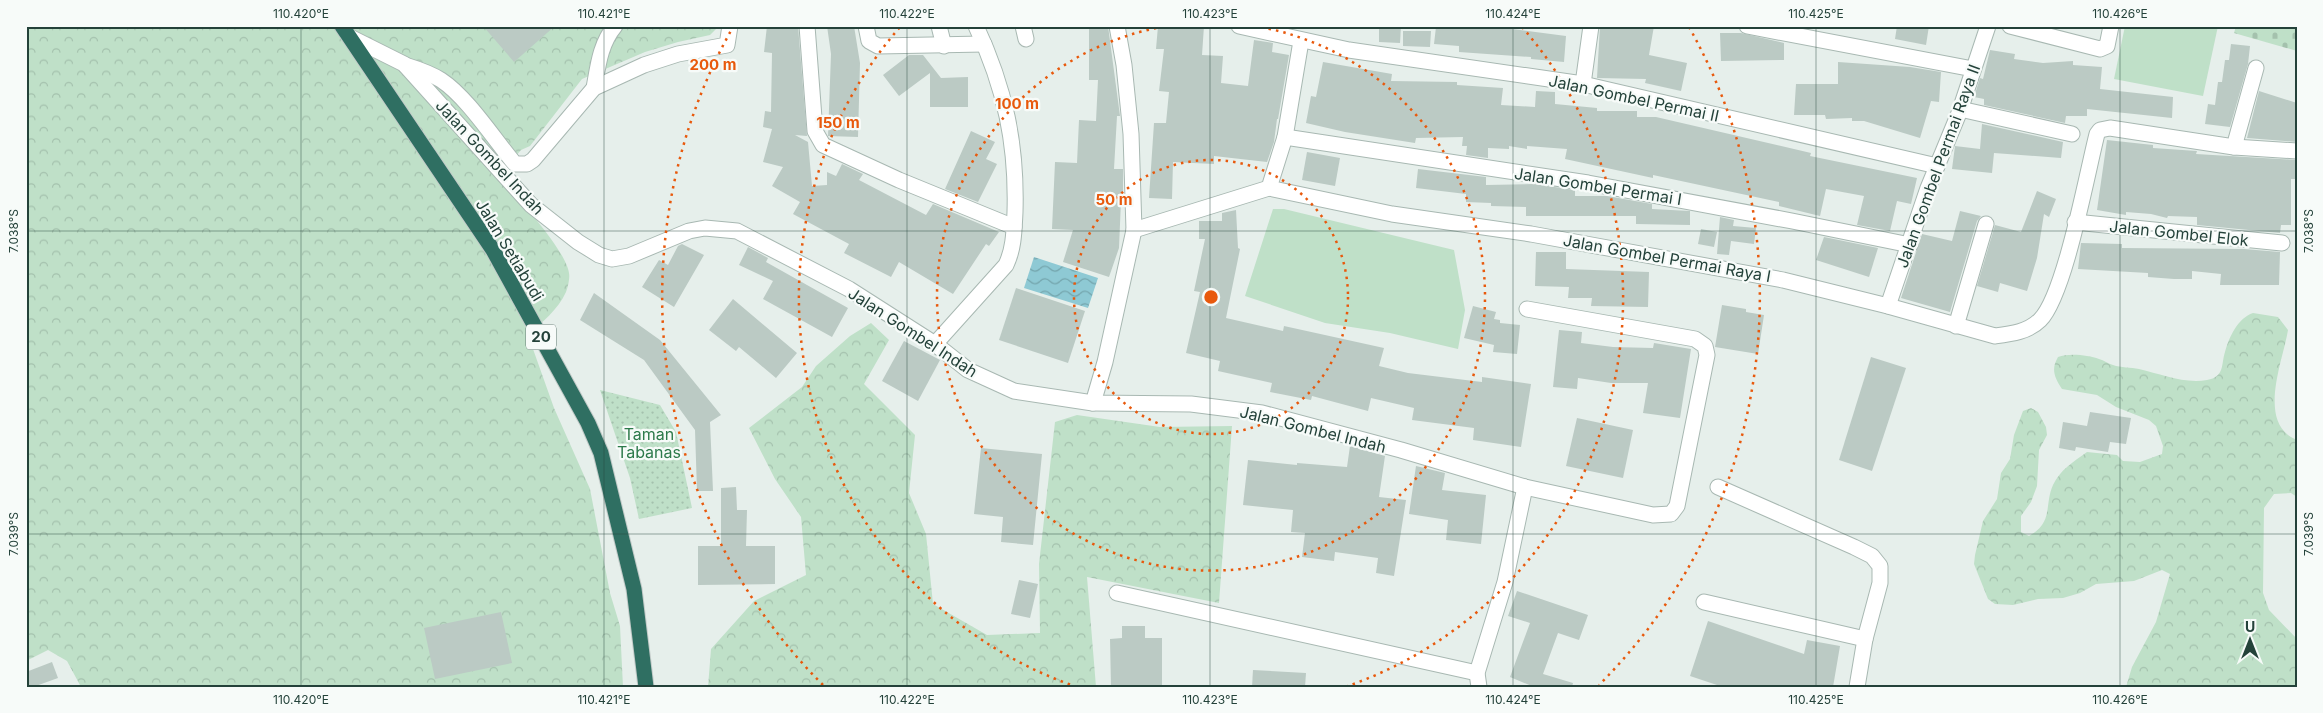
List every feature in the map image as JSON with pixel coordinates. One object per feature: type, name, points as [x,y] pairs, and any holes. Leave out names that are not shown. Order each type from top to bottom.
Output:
[{"type":"highway","name":"Jalan Setiabudi","points":[[346,32],[493,250],[588,423],[601,453],[634,589],[646,687]]},
{"type":"street","points":[[594,88],[601,50],[608,35],[615,26]]},
{"type":"street","points":[[404,64],[428,72],[442,81],[468,107],[515,164],[521,165],[533,160],[594,88],[644,65],[678,54],[700,48],[727,45],[730,26]]},
{"type":"street","points":[[806,26],[815,131],[824,145],[899,180],[1014,227]]},
{"type":"street","points":[[866,26],[869,41],[878,46],[984,44]]},
{"type":"street","points":[[939,26],[944,46]]},
{"type":"street","points":[[935,344],[1006,265],[1012,252],[1016,177],[1009,120],[1000,81],[976,26]]},
{"type":"street","points":[[1093,403],[1105,362],[1134,230],[1131,134],[1124,65],[1117,26]]},
{"type":"street","name":"Jalan Gombel Permai II","points":[[1239,26],[1301,41],[1583,84],[1937,166]]},
{"type":"street","points":[[1583,84],[1591,26]]},
{"type":"street","points":[[1747,26],[1973,69]]},
{"type":"street","name":"Jalan Gombel Permai Raya II","points":[[1888,306],[1937,166],[1960,109],[1988,26]]},
{"type":"street","points":[[2010,26],[2100,50],[2108,46],[2111,26]]},
{"type":"street","name":"Jalan Gombel Indah","points":[[346,32],[404,64],[531,205],[578,242],[599,255],[612,258],[630,256],[689,231],[705,228],[737,231],[849,289],[935,344],[968,370],[999,386],[1041,396],[1093,403],[1191,404],[1262,413],[1401,450],[1525,487],[1653,515],[1671,514],[1677,506],[1707,355],[1705,346],[1695,339],[1527,309]]},
{"type":"street","points":[[1134,230],[1270,188],[1285,137],[1301,41]]},
{"type":"street","points":[[2234,147],[2248,106],[2256,68]]},
{"type":"street","points":[[1960,109],[2072,134]]},
{"type":"street","points":[[2075,222],[2097,134],[2100,130],[2110,128],[2234,147],[2297,151]]},
{"type":"street","name":"Jalan Gombel Permai I","points":[[1285,137],[1588,183],[1792,221],[1910,246]]},
{"type":"street","name":"Jalan Gombel Permai Raya I","points":[[1270,188],[1392,214],[1530,234],[1783,280],[1888,306],[1995,336],[2029,329],[2041,320],[2050,306],[2075,222]]},
{"type":"street","name":"Jalan Gombel Elok","points":[[2075,222],[2282,243]]},
{"type":"street","points":[[1956,326],[1986,224]]},
{"type":"street","points":[[1117,593],[1478,680],[1505,582],[1525,487]]},
{"type":"street","points":[[1718,487],[1872,556],[1880,566],[1880,583],[1865,639],[1857,687]]},
{"type":"street","points":[[1704,602],[1865,639]]},
{"type":"green space","points":[[26,26],[719,26],[710,35],[645,52],[582,79],[530,146],[521,150],[498,177],[550,237],[566,263],[569,273],[568,285],[563,298],[549,315],[528,335],[554,408],[590,489],[610,593],[620,626],[623,687],[81,687],[67,661],[48,650],[26,661]]},
{"type":"green space","points":[[2125,26],[2218,26],[2203,96],[2114,79]]},
{"type":"green space","points":[[2236,26],[2297,26],[2297,51],[2234,33]]},
{"type":"green space","points":[[1273,209],[1284,209],[1454,250],[1465,310],[1458,349],[1390,333],[1325,323],[1245,296]]},
{"type":"green space","points":[[2253,313],[2278,317],[2288,330],[2275,391],[2275,406],[2278,420],[2285,432],[2297,440],[2297,497],[2291,493],[2274,494],[2264,508],[2263,593],[2269,610],[2297,639],[2297,687],[2126,687],[2132,667],[2156,622],[2170,574],[2162,570],[2134,581],[2096,584],[2080,593],[2063,598],[2038,599],[2013,605],[1995,604],[1988,599],[1974,564],[1983,521],[1997,499],[2001,473],[2010,459],[2014,435],[2023,411],[2031,408],[2038,412],[2046,427],[2047,435],[2039,450],[2037,486],[2031,502],[2021,516],[2021,532],[2029,536],[2037,531],[2045,519],[2050,492],[2059,475],[2087,452],[2117,455],[2123,461],[2140,462],[2162,454],[2163,446],[2156,426],[2149,420],[2116,407],[2097,395],[2062,389],[2054,373],[2058,357],[2068,355],[2084,356],[2116,366],[2139,369],[2181,380],[2207,380],[2220,373],[2232,334],[2243,319]]},
{"type":"green space","points":[[871,323],[889,340],[864,384],[915,435],[909,493],[926,534],[933,604],[987,635],[1040,633],[1039,564],[1055,422],[1077,415],[1160,427],[1232,426],[1219,603],[1087,577],[1096,687],[708,687],[711,649],[754,601],[806,575],[801,517],[775,479],[749,428],[802,387],[816,366],[850,336]]},
{"type":"green space","name":"Taman Tabanas","points":[[600,390],[660,405],[676,432],[692,508],[639,519],[630,478]]},
{"type":"water","points":[[1034,257],[1098,278],[1088,308],[1024,288]]},
{"type":"building","points":[[483,26],[555,26],[514,62]]},
{"type":"building","points":[[767,26],[798,26],[807,136],[795,135],[808,142],[812,186],[827,185],[827,172],[836,176],[842,164],[863,174],[859,180],[926,215],[933,204],[999,232],[989,246],[986,244],[953,294],[899,262],[891,277],[844,253],[849,244],[793,214],[800,202],[772,186],[783,167],[763,162],[772,129],[763,127],[765,111],[771,112],[772,53],[764,52]]},
{"type":"building","points":[[827,26],[854,26],[860,63],[858,137],[828,136],[831,54]]},
{"type":"building","points":[[1089,26],[1108,26],[1120,116],[1117,116],[1114,169],[1123,169],[1123,200],[1121,200],[1119,248],[1109,277],[1063,262],[1073,230],[1052,229],[1055,162],[1077,163],[1079,120],[1096,121],[1098,80],[1089,80]]},
{"type":"building","points":[[1158,26],[1204,26],[1202,55],[1223,56],[1221,83],[1248,86],[1254,40],[1273,43],[1272,52],[1289,55],[1274,142],[1267,162],[1214,156],[1214,164],[1173,162],[1172,199],[1149,198],[1154,123],[1166,123],[1169,92],[1159,91],[1164,49],[1156,49]]},
{"type":"building","points":[[1379,26],[1401,26],[1400,43],[1379,42]]},
{"type":"building","points":[[1460,26],[1488,26],[1566,36],[1564,62],[1531,59],[1531,57],[1459,52],[1459,46],[1434,44],[1436,27],[1460,29]]},
{"type":"building","points":[[1600,26],[1654,26],[1649,55],[1687,63],[1681,91],[1645,83],[1646,79],[1597,78]]},
{"type":"building","points":[[1897,26],[1929,26],[1926,45],[1895,39]]},
{"type":"building","points":[[1403,31],[1431,31],[1430,47],[1403,46]]},
{"type":"building","points":[[1720,33],[1741,33],[1784,43],[1784,60],[1721,61]]},
{"type":"building","points":[[2231,44],[2250,46],[2248,64],[2230,127],[2205,124],[2208,104],[2215,105],[2218,82],[2222,82],[2225,60],[2229,60]]},
{"type":"building","points":[[1990,50],[2015,54],[2014,59],[2043,63],[2073,61],[2073,65],[2102,67],[2100,89],[2173,97],[2172,118],[2087,109],[2087,116],[2066,116],[2065,123],[1984,105],[1984,99],[1974,97],[1980,78],[1983,79]]},
{"type":"building","points":[[909,55],[923,55],[941,78],[968,77],[968,107],[930,107],[930,73],[899,96],[883,75]]},
{"type":"building","points":[[1323,62],[1392,74],[1391,81],[1457,82],[1457,85],[1503,88],[1501,105],[1535,107],[1536,91],[1555,92],[1555,104],[1597,108],[1597,111],[1637,111],[1637,117],[1656,117],[1811,153],[1810,156],[1917,178],[1911,204],[1897,201],[1890,231],[1857,225],[1864,196],[1826,189],[1820,216],[1779,206],[1779,202],[1653,175],[1653,178],[1565,159],[1567,149],[1527,146],[1527,149],[1509,146],[1509,149],[1488,148],[1488,158],[1466,155],[1467,146],[1462,146],[1463,137],[1416,138],[1415,143],[1345,132],[1306,123],[1311,96],[1316,97]]},
{"type":"building","points":[[1838,62],[1910,67],[1941,72],[1939,102],[1931,101],[1920,138],[1864,121],[1852,121],[1852,118],[1826,119],[1825,115],[1794,115],[1796,84],[1838,84]]},
{"type":"building","points":[[2259,91],[2297,103],[2297,142],[2247,138]]},
{"type":"building","points":[[1982,124],[2063,142],[2061,158],[1994,153],[1992,173],[1952,169],[1955,146],[1980,149]]},
{"type":"building","points":[[971,131],[995,142],[986,159],[997,164],[978,202],[945,189]]},
{"type":"building","points":[[2107,140],[2153,145],[2153,148],[2197,151],[2196,154],[2297,160],[2297,179],[2291,179],[2291,225],[2281,225],[2280,233],[2197,225],[2197,217],[2168,216],[2167,218],[2151,214],[2126,212],[2126,215],[2097,210]]},
{"type":"building","points":[[1307,152],[1340,158],[1335,186],[1302,180]]},
{"type":"building","points":[[1418,169],[1486,177],[1486,185],[1534,184],[1575,190],[1575,196],[1607,196],[1652,204],[1652,209],[1690,211],[1690,225],[1636,224],[1636,216],[1526,216],[1526,207],[1491,206],[1491,203],[1466,202],[1466,194],[1416,188]]},
{"type":"building","points":[[2037,191],[2056,199],[2049,217],[2044,214],[2037,258],[2027,291],[2000,283],[1998,292],[1977,286],[1995,225],[2021,232]]},
{"type":"building","points":[[1236,210],[1238,248],[1240,249],[1226,318],[1283,331],[1284,326],[1384,348],[1379,366],[1408,373],[1482,382],[1482,377],[1531,384],[1521,447],[1473,440],[1474,428],[1412,420],[1414,408],[1371,398],[1368,411],[1312,396],[1311,400],[1270,392],[1272,383],[1218,371],[1220,361],[1186,353],[1200,292],[1194,291],[1205,239],[1199,239],[1199,221],[1222,221],[1222,213]]},
{"type":"building","points":[[1960,211],[1981,216],[1977,221],[1950,312],[1901,298],[1922,234],[1952,241]]},
{"type":"building","points":[[1720,217],[1734,220],[1733,226],[1756,228],[1754,244],[1731,241],[1729,255],[1717,254]]},
{"type":"building","points":[[1701,229],[1717,232],[1714,247],[1698,244]]},
{"type":"building","points":[[1824,237],[1878,248],[1869,277],[1816,260]]},
{"type":"building","points":[[2081,243],[2122,244],[2122,248],[2244,249],[2280,252],[2279,285],[2220,285],[2221,274],[2192,271],[2192,279],[2174,279],[2148,277],[2148,273],[2078,269]]},
{"type":"building","points":[[682,244],[704,255],[674,307],[642,287],[659,260],[668,265],[678,246]]},
{"type":"building","points":[[748,247],[768,258],[766,262],[848,308],[832,337],[763,299],[773,281],[739,265]]},
{"type":"building","points":[[1536,252],[1566,252],[1566,269],[1649,272],[1648,307],[1591,306],[1592,298],[1568,298],[1569,287],[1535,286]]},
{"type":"building","points":[[1016,288],[1085,311],[1068,363],[999,340]]},
{"type":"building","points":[[594,293],[660,340],[721,415],[710,422],[713,491],[697,491],[695,430],[644,360],[580,320]]},
{"type":"building","points":[[733,299],[797,353],[776,378],[739,347],[736,351],[709,330]]},
{"type":"building","points":[[1722,305],[1746,309],[1746,312],[1764,315],[1758,354],[1715,347]]},
{"type":"building","points":[[1473,306],[1496,312],[1494,319],[1500,320],[1500,323],[1520,325],[1517,354],[1493,352],[1494,345],[1464,338]]},
{"type":"building","points":[[1559,330],[1582,332],[1581,343],[1613,347],[1653,348],[1654,343],[1691,349],[1680,418],[1643,413],[1648,383],[1611,383],[1578,378],[1577,389],[1553,387]]},
{"type":"building","points":[[904,341],[940,360],[918,401],[882,381]]},
{"type":"building","points":[[1871,357],[1906,368],[1872,471],[1839,460]]},
{"type":"building","points":[[2090,412],[2131,418],[2126,444],[2110,442],[2108,452],[2076,447],[2075,451],[2059,448],[2063,422],[2087,426]]},
{"type":"building","points":[[1577,418],[1633,430],[1623,478],[1566,466]]},
{"type":"building","points":[[1350,446],[1385,456],[1379,497],[1406,500],[1394,576],[1376,573],[1378,558],[1335,552],[1334,561],[1302,557],[1305,533],[1291,532],[1293,510],[1243,505],[1248,460],[1297,465],[1297,463],[1347,467]]},
{"type":"building","points":[[981,448],[1042,454],[1033,545],[1001,542],[1003,517],[974,514]]},
{"type":"building","points":[[1416,466],[1445,473],[1442,490],[1486,495],[1481,544],[1446,540],[1448,520],[1409,514]]},
{"type":"building","points":[[736,487],[737,510],[747,510],[746,546],[775,546],[775,584],[698,585],[698,546],[721,546],[721,488]]},
{"type":"building","points":[[1019,580],[1038,584],[1030,618],[1011,614]]},
{"type":"building","points":[[1517,591],[1588,615],[1579,640],[1558,633],[1543,674],[1573,683],[1572,687],[1534,687],[1510,677],[1530,623],[1508,616]]},
{"type":"building","points":[[501,612],[512,663],[435,679],[424,628]]},
{"type":"building","points":[[1708,621],[1804,654],[1807,640],[1840,646],[1833,687],[1723,687],[1690,676]]},
{"type":"building","points":[[1122,626],[1145,626],[1145,638],[1162,638],[1162,687],[1111,687],[1110,639],[1122,638]]},
{"type":"building","points":[[52,662],[58,678],[33,687],[26,687],[26,672]]},
{"type":"building","points":[[1253,670],[1306,673],[1305,687],[1252,687]]}]
